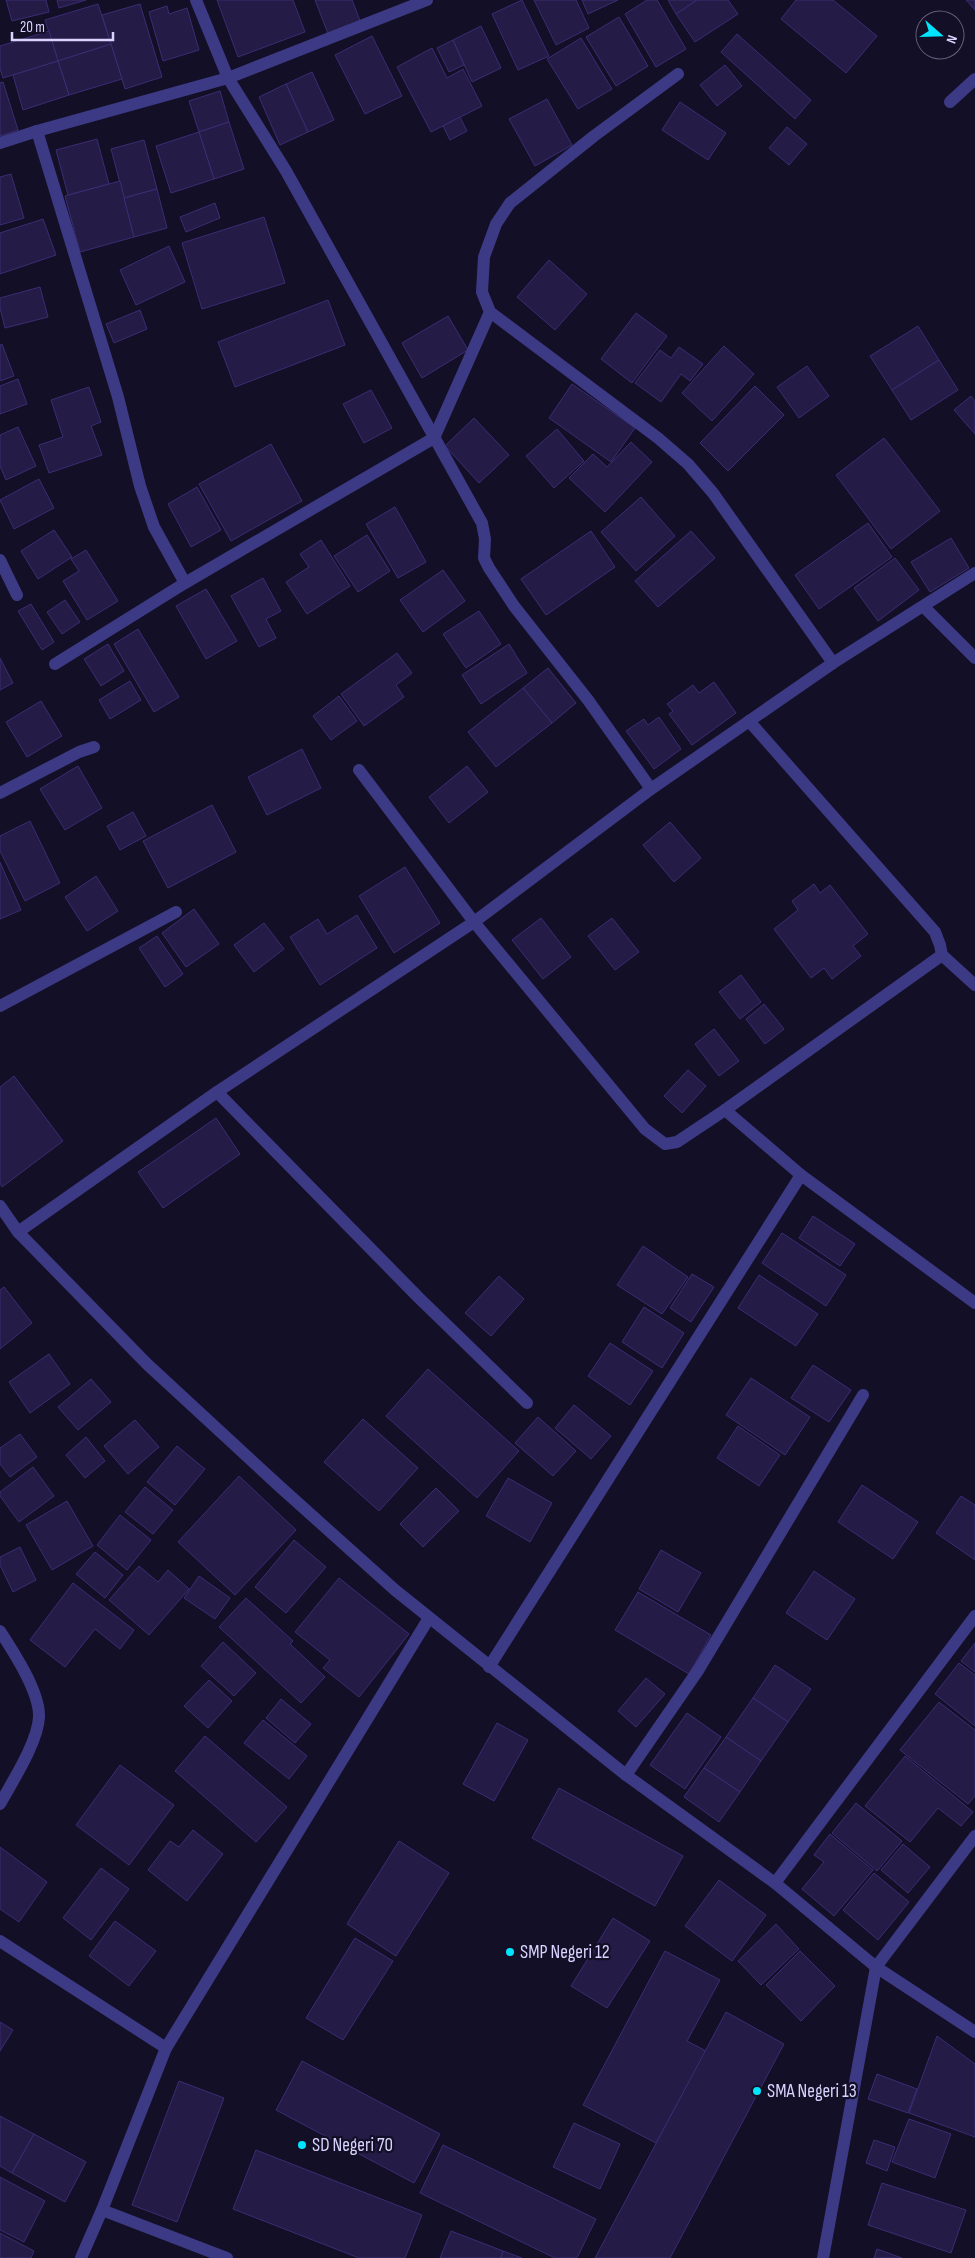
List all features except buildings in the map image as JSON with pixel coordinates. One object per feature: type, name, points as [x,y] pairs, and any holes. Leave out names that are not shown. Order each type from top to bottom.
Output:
[{"type":"street","points":[[196,0],[228,78],[286,171],[482,523],[485,539],[484,558],[514,606],[588,700],[652,789]]},
{"type":"street","points":[[0,143],[228,78],[427,0]]},
{"type":"street","points":[[678,74],[586,141],[510,203],[496,224],[484,257],[482,292],[490,312],[658,438],[688,464],[713,493],[833,663]]},
{"type":"street","points":[[950,102],[975,79]]},
{"type":"street","points":[[37,131],[118,397],[140,486],[154,527],[185,583]]},
{"type":"street","points":[[55,664],[185,583],[434,438],[490,312]]},
{"type":"street","points":[[0,560],[17,595]]},
{"type":"street","points":[[18,1232],[217,1092],[474,922],[652,789],[833,663],[975,573]]},
{"type":"street","points":[[924,606],[975,658]]},
{"type":"street","points":[[749,722],[935,932],[942,955],[975,985]]},
{"type":"street","points":[[0,793],[79,752],[94,747]]},
{"type":"street","points":[[359,770],[474,922],[645,1130],[656,1140],[665,1144],[677,1142],[725,1110],[942,955]]},
{"type":"street","points":[[0,1006],[176,912]]},
{"type":"street","points":[[217,1092],[418,1297],[527,1403]]},
{"type":"street","points":[[725,1110],[801,1175],[975,1303]]},
{"type":"street","points":[[489,1667],[801,1175]]},
{"type":"street","points":[[0,1206],[18,1232],[155,1371],[278,1485],[429,1618],[626,1775],[775,1883],[876,1967],[975,2032]]},
{"type":"street","points":[[626,1775],[700,1669],[863,1395]]},
{"type":"street","points":[[775,1883],[975,1616]]},
{"type":"street","points":[[81,2258],[166,2048],[429,1618]]},
{"type":"street","points":[[0,1631],[20,1661],[35,1697],[39,1717],[31,1746],[0,1804]]},
{"type":"street","points":[[823,2258],[876,1967],[975,1836]]},
{"type":"street","points":[[0,1941],[166,2048]]},
{"type":"street","points":[[102,2210],[227,2258]]},
{"type":"place","name":"SMP Negeri 12","points":[[510,1952]]},
{"type":"place","name":"SMA Negeri 13","points":[[757,2091]]},
{"type":"place","name":"SD Negeri 70","points":[[302,2145]]}]
